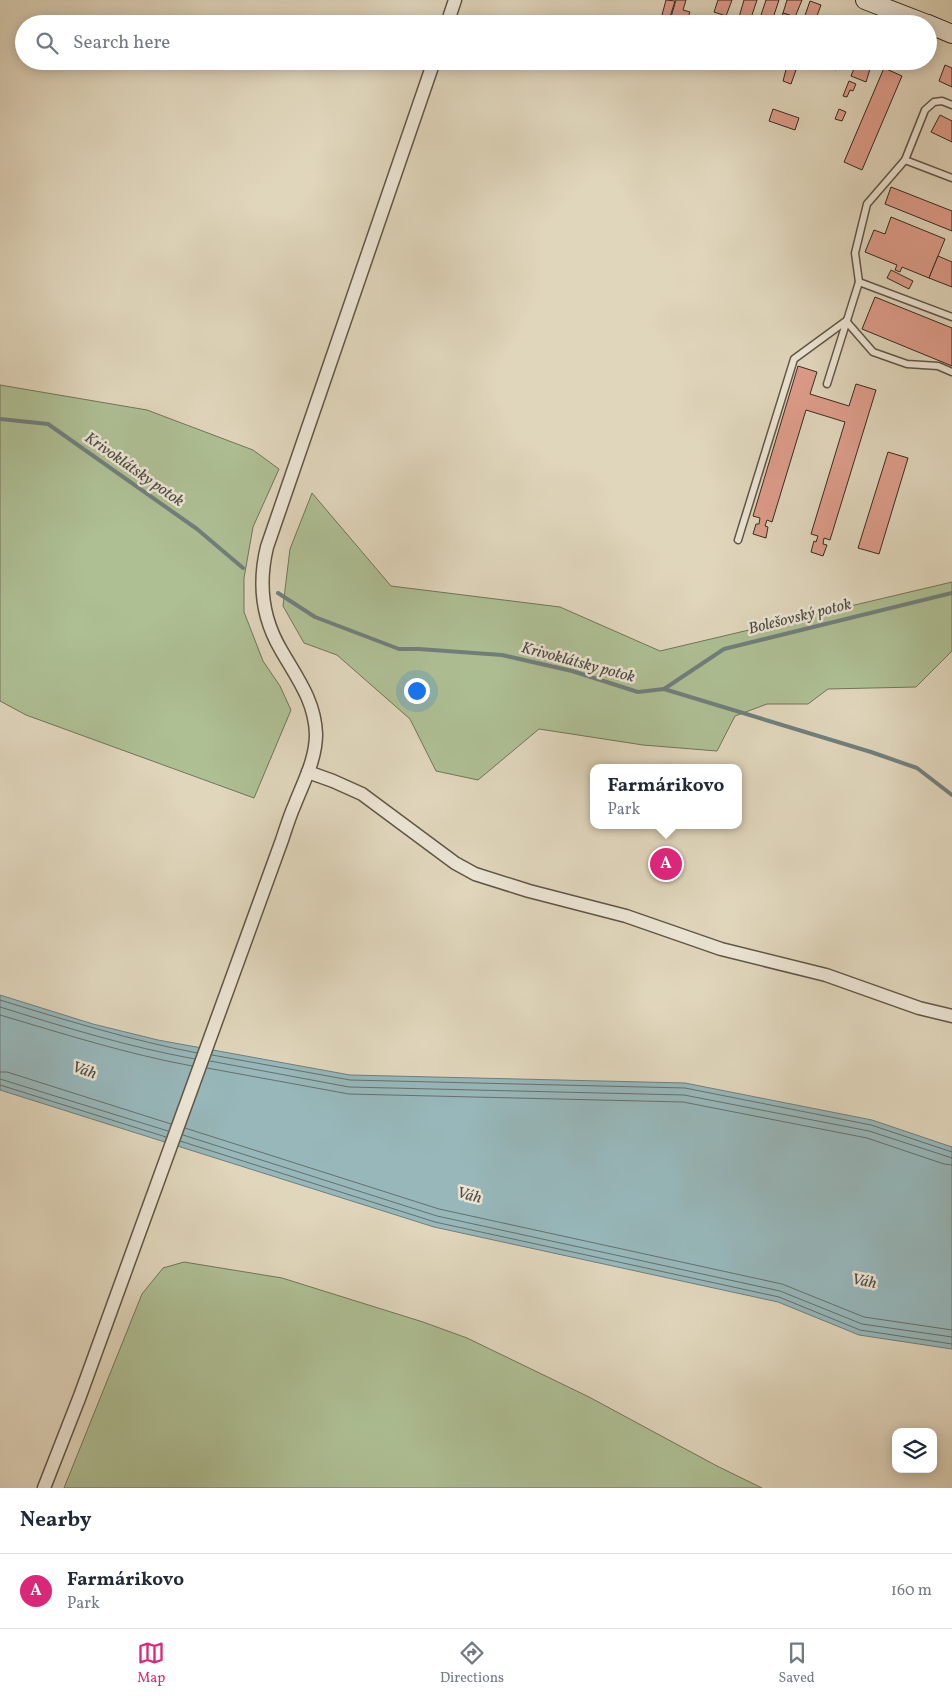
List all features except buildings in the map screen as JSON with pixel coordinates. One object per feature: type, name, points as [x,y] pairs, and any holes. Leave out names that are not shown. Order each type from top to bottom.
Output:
[{"type":"main road","points":[[865,0],[904,15]]},
{"type":"main road","points":[[937,28],[952,34]]},
{"type":"street","points":[[450,15],[455,0]]},
{"type":"street","points":[[44,1488],[80,1396],[312,761],[316,734],[313,711],[308,694],[281,650],[266,617],[262,599],[263,563],[431,70]]},
{"type":"street","points":[[308,772],[362,794],[455,863],[475,874],[529,891],[626,916],[721,949],[826,975],[919,1008],[952,1016]]},
{"type":"lane","points":[[827,384],[859,282],[855,253],[867,204],[905,160],[925,110],[934,102],[942,101],[952,105]]},
{"type":"lane","points":[[905,160],[952,178]]},
{"type":"lane","points":[[859,282],[952,317]]},
{"type":"lane","points":[[846,321],[873,352],[907,364],[938,366],[952,372]]},
{"type":"lane","points":[[738,540],[794,359],[846,321]]},
{"type":"green space","points":[[0,385],[147,410],[253,450],[279,469],[253,527],[244,578],[244,612],[263,661],[280,686],[291,710],[254,798],[26,715],[0,701]]},
{"type":"green space","points":[[312,493],[391,586],[560,607],[660,651],[952,582],[952,651],[916,687],[828,689],[808,704],[767,704],[735,716],[717,751],[643,745],[539,729],[478,780],[436,771],[410,719],[337,655],[304,643],[283,606],[290,549]]},
{"type":"green space","points":[[184,1262],[282,1278],[423,1322],[467,1338],[589,1397],[762,1488],[64,1488],[142,1294],[163,1268]]},
{"type":"water","name":"Váh","points":[[0,995],[93,1024],[158,1040],[350,1075],[685,1083],[872,1120],[952,1147],[952,1349],[859,1335],[778,1302],[434,1227],[0,1090]]},
{"type":"waterway","name":"Krivoklátsky potok","points":[[0,419],[48,424],[197,529],[243,568]]},
{"type":"waterway","name":"Krivoklátsky potok","points":[[278,593],[315,617],[399,649],[502,655],[572,671],[638,692],[664,689],[871,752],[917,768],[952,795]]},
{"type":"waterway","name":"Bolešovský potok","points":[[664,689],[724,649],[952,593]]},
{"type":"place","name":"Farmárikovo","points":[[666,864]]}]
